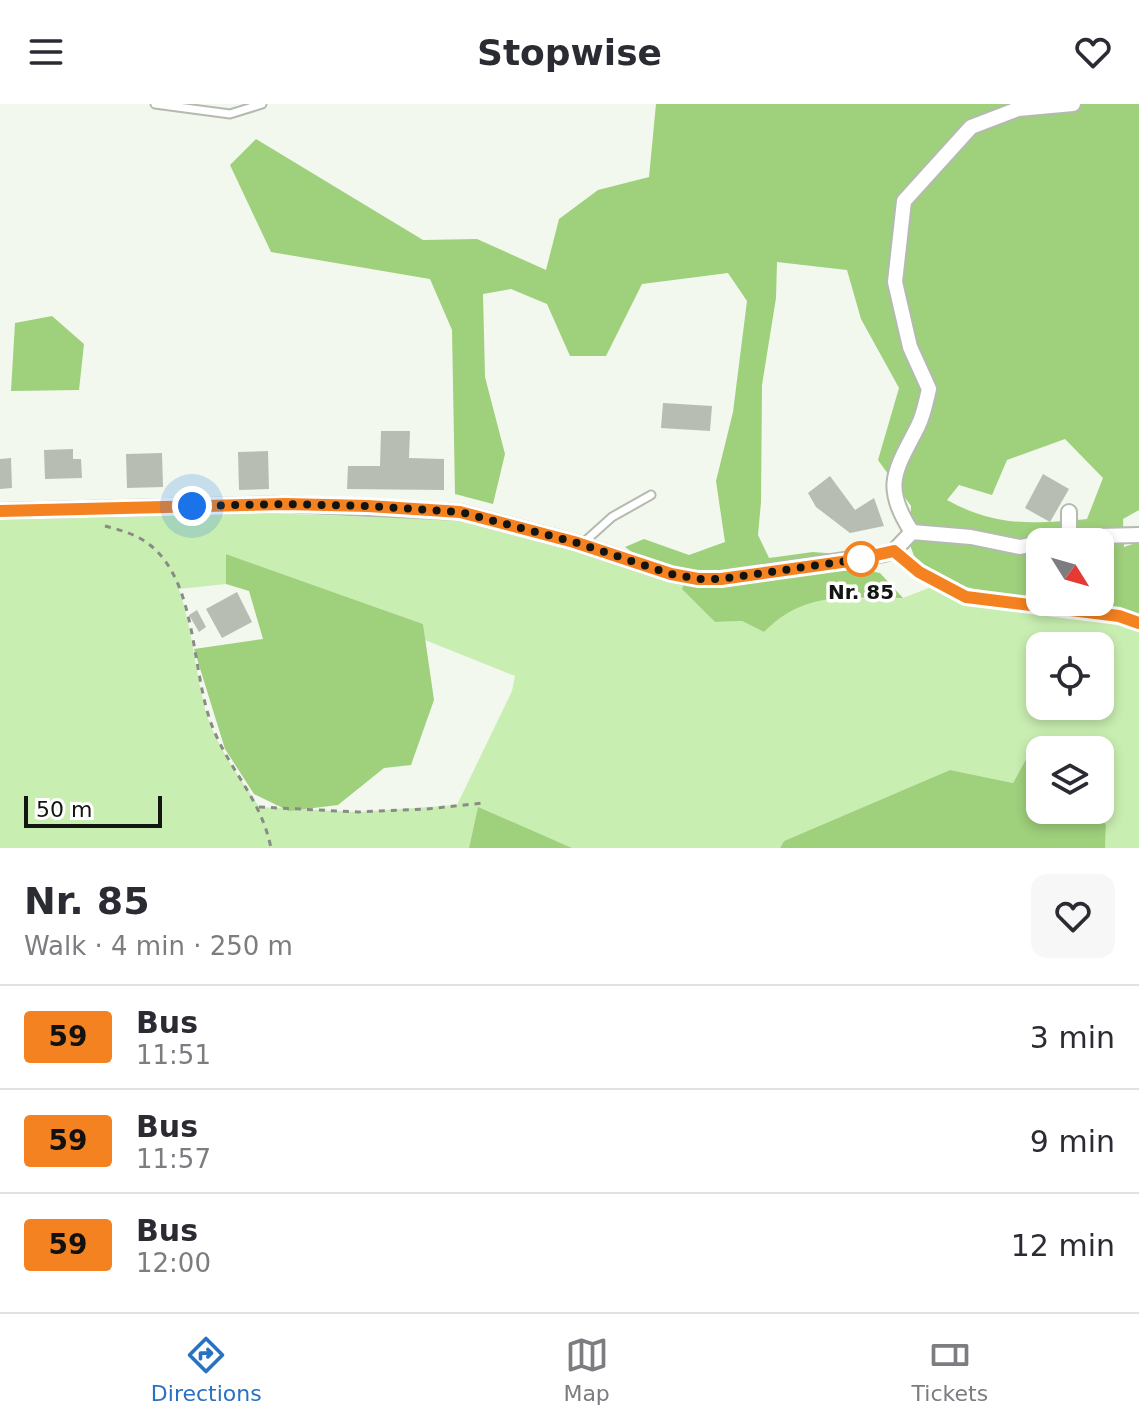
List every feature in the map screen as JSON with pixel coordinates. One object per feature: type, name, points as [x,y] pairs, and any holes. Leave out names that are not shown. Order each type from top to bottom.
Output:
[{"type":"street","points":[[912,532],[901,515],[894,484],[899,459],[920,423],[929,389],[910,347],[895,282],[904,201],[971,127],[1018,109],[1073,104]]},
{"type":"street","points":[[0,511],[285,504],[460,512],[582,544],[671,574],[698,579],[721,579],[849,561],[894,551],[912,532]]},
{"type":"street","points":[[1069,512],[1069,528]]},
{"type":"street","points":[[912,532],[1026,546]]},
{"type":"street","points":[[1114,536],[1139,535]]},
{"type":"lane","points":[[155,104],[230,114],[262,104]]},
{"type":"lane","points":[[582,544],[612,517],[651,495]]},
{"type":"lane","points":[[894,551],[919,572],[966,597],[1119,616],[1139,623]]},
{"type":"path","points":[[104,525],[127,532],[150,545],[170,570],[187,612],[206,711],[230,763],[259,807],[271,848]]},
{"type":"path","points":[[259,807],[358,812],[483,803]]},
{"type":"green space","points":[[656,104],[1139,104],[1139,510],[1123,519],[1124,547],[1139,542],[1139,627],[1091,616],[1114,616],[1114,528],[1026,528],[1026,601],[922,577],[910,545],[911,506],[878,460],[899,388],[861,319],[847,270],[777,262],[776,298],[762,385],[758,535],[769,558],[813,552],[838,554],[845,566],[880,573],[903,598],[846,598],[812,603],[780,618],[764,632],[742,621],[715,622],[682,589],[688,572],[636,555],[625,547],[644,539],[689,555],[725,542],[716,481],[733,412],[747,301],[728,273],[642,284],[606,356],[570,356],[547,304],[511,289],[483,294],[485,377],[505,454],[493,504],[455,494],[452,330],[430,279],[271,252],[230,165],[256,139],[423,240],[477,239],[546,270],[559,219],[598,190],[649,177]],"holes":[[[1065,439],[1103,478],[1087,519],[1015,522],[982,515],[947,500],[959,485],[992,495],[1007,460]]]},
{"type":"green space","points":[[52,316],[84,344],[79,390],[11,391],[15,323]]},
{"type":"green space","points":[[37,510],[73,518],[242,512],[450,520],[451,516],[555,543],[685,583],[715,622],[742,621],[764,632],[781,614],[818,599],[903,598],[934,586],[984,600],[1026,607],[1026,616],[1082,616],[1139,629],[1139,848],[1105,848],[1105,824],[1114,824],[1114,736],[1026,736],[1026,759],[1013,783],[950,770],[784,841],[780,848],[572,848],[478,808],[469,848],[0,848],[0,516]],"holes":[[[226,554],[423,624],[425,640],[515,676],[512,691],[457,805],[358,812],[259,807],[228,760],[209,722],[179,589],[226,584]]]},
{"type":"green space","points":[[226,554],[423,624],[434,700],[411,765],[384,768],[338,805],[289,811],[254,794],[225,749],[194,649],[263,639],[249,591],[226,584]]},
{"type":"green space","points":[[1026,759],[1026,824],[1105,824],[1105,848],[780,848],[784,841],[950,770],[1013,783]]},
{"type":"green space","points":[[478,807],[572,848],[469,848]]},
{"type":"building","points":[[663,403],[712,406],[710,431],[661,428]]},
{"type":"building","points":[[381,431],[410,431],[409,458],[444,459],[444,490],[347,489],[348,466],[380,466]]},
{"type":"building","points":[[73,449],[73,459],[81,459],[82,478],[45,479],[44,450]]},
{"type":"building","points":[[268,451],[269,489],[239,490],[238,452]]},
{"type":"building","points":[[162,453],[163,487],[127,488],[126,454]]},
{"type":"building","points":[[11,458],[12,488],[0,489],[0,459]]},
{"type":"building","points":[[1043,474],[1069,489],[1050,522],[1025,508]]},
{"type":"building","points":[[830,476],[855,510],[874,498],[884,526],[850,533],[816,507],[808,493]]},
{"type":"building","points":[[237,592],[252,622],[222,638],[206,609]]},
{"type":"building","points":[[197,610],[206,627],[199,632],[189,615]]},
{"type":"bus line","name":"59","points":[[0,511],[285,504],[460,512],[574,542],[671,574],[698,579],[721,579],[849,561],[894,551],[919,572],[966,597],[1119,616],[1139,623]]},
{"type":"place","name":"Nr. 85","points":[[861,559]]},
{"type":"route","points":[[192,506],[285,504],[460,512],[574,542],[671,574],[698,579],[721,579],[861,559]]}]
